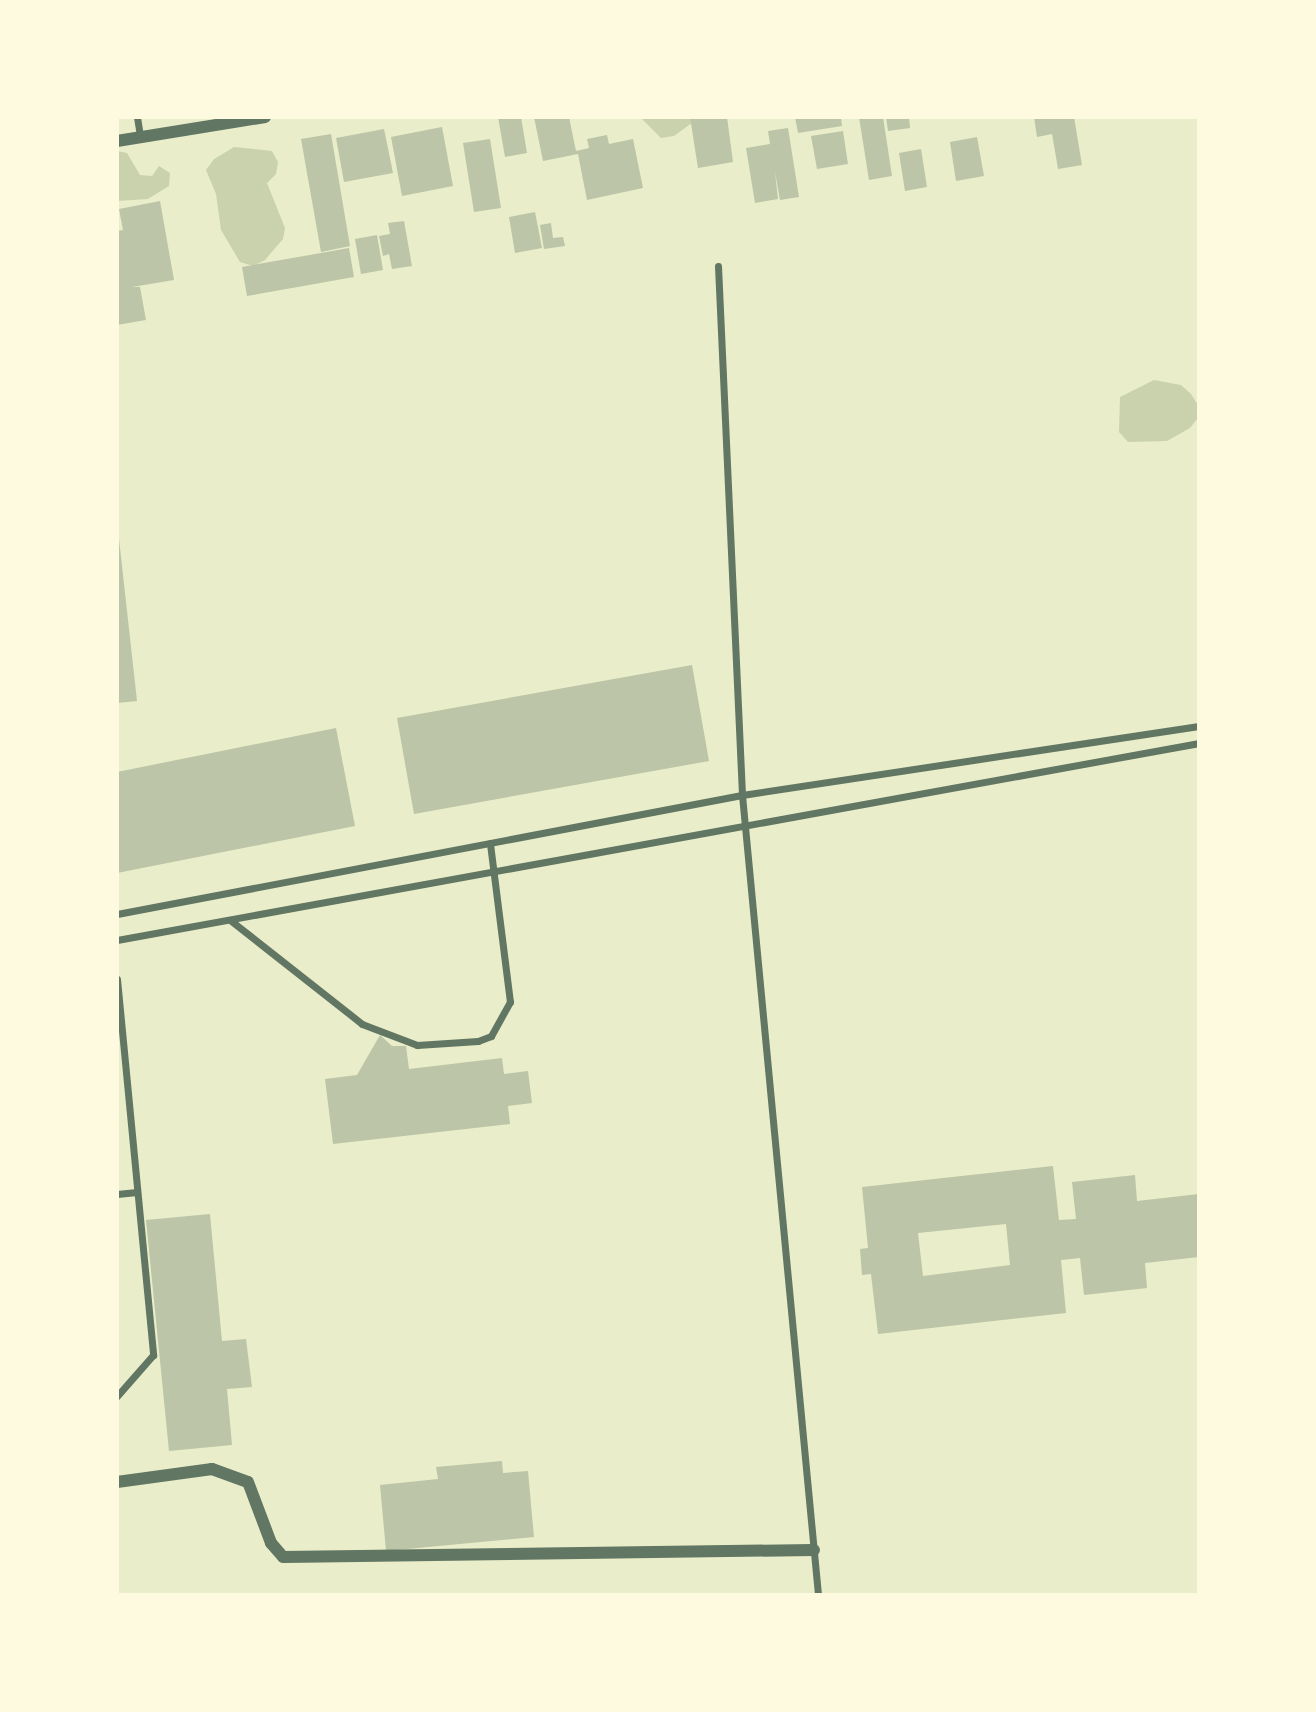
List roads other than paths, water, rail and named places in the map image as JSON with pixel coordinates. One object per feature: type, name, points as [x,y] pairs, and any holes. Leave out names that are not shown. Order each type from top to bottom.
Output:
[{"type":"street","points":[[137,117],[140,137]]},
{"type":"street","points":[[117,141],[265,117]]},
{"type":"street","points":[[718,267],[742,795],[818,1595]]},
{"type":"street","points":[[117,914],[742,795],[1199,726]]},
{"type":"street","points":[[117,940],[1199,743]]},
{"type":"street","points":[[230,920],[362,1024],[417,1045],[478,1041],[491,1036],[510,1002],[490,843]]},
{"type":"street","points":[[117,979],[153,1355],[117,1396]]},
{"type":"street","points":[[117,1194],[137,1192]]},
{"type":"street","points":[[117,1482],[212,1469],[248,1482],[271,1543],[284,1558],[814,1550]]}]
